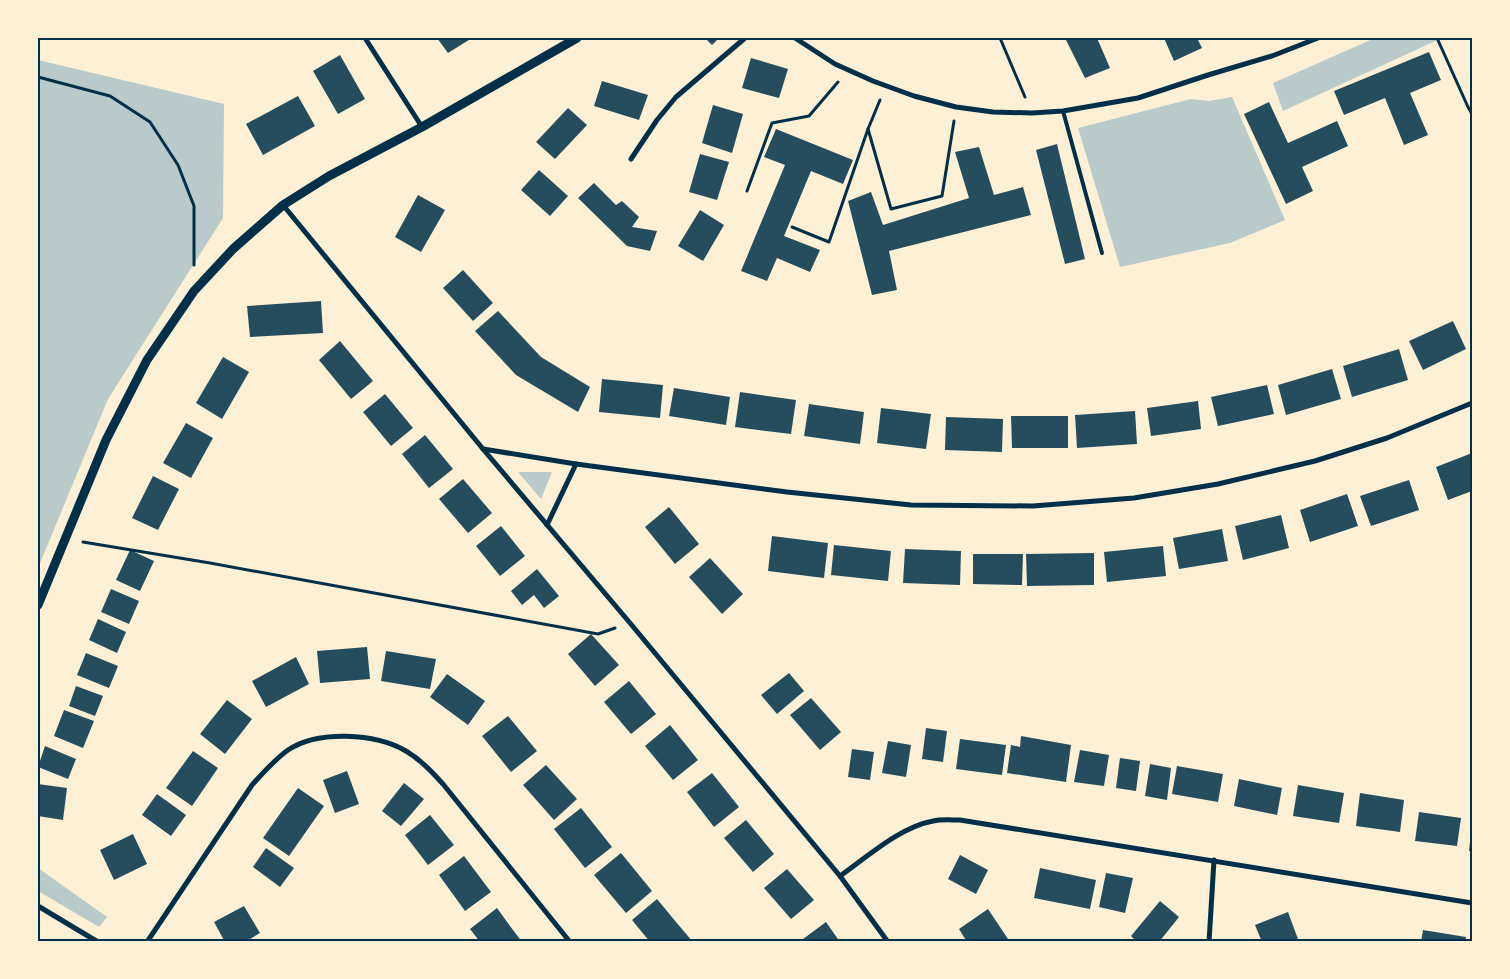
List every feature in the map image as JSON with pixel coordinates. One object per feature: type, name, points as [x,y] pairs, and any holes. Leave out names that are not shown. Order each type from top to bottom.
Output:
[{"type":"street","points":[[365,38],[422,126]]},
{"type":"street","points":[[38,605],[106,440],[139,376],[194,291],[232,249],[283,205],[329,176],[422,126],[577,38]]},
{"type":"street","points":[[631,159],[657,120],[676,97],[744,38]]},
{"type":"street","points":[[795,38],[835,64],[914,96],[956,108],[993,112],[1032,113],[1063,111],[1138,98],[1272,56],[1318,38]]},
{"type":"street","points":[[283,205],[483,449],[840,876],[888,942]]},
{"type":"street","points":[[483,449],[576,464],[787,492],[911,505],[1033,506],[1134,498],[1247,478],[1315,462],[1388,438],[1472,403]]},
{"type":"street","points":[[547,525],[576,464]]},
{"type":"street","points":[[147,942],[252,785],[271,764],[289,750],[309,740],[334,736],[359,737],[382,741],[405,750],[427,766],[570,942]]},
{"type":"street","points":[[840,876],[914,827],[934,820],[960,820],[1472,903]]},
{"type":"street","points":[[1209,942],[1214,860]]},
{"type":"street","points":[[38,906],[98,942]]},
{"type":"lane","points":[[1063,111],[1102,253]]},
{"type":"path","points":[[1000,38],[1032,113]]},
{"type":"path","points":[[1437,38],[1472,114]]},
{"type":"path","points":[[747,191],[772,123],[809,116],[848,70]]},
{"type":"path","points":[[38,77],[110,96],[150,122],[178,165],[194,206],[194,291]]},
{"type":"path","points":[[792,227],[828,242],[868,129],[886,86]]},
{"type":"path","points":[[868,129],[891,209],[942,196],[956,108]]},
{"type":"path","points":[[65,539],[210,563],[598,634],[630,623]]},
{"type":"shaded area","points":[[1375,38],[1442,38],[1283,111],[1273,83]]},
{"type":"shaded area","points":[[38,60],[224,104],[223,218],[108,399],[38,568]]},
{"type":"shaded area","points":[[1232,97],[1285,220],[1230,243],[1120,267],[1078,128],[1191,99],[1209,101]]},
{"type":"shaded area","points":[[518,472],[552,472],[541,499]]},
{"type":"shaded area","points":[[38,868],[107,917],[99,927],[38,891]]},
{"type":"building","points":[[437,38],[472,38],[448,53]]},
{"type":"building","points":[[705,38],[719,38],[712,45]]},
{"type":"building","points":[[1065,38],[1097,38],[1110,68],[1085,78]]},
{"type":"building","points":[[1164,38],[1197,38],[1202,48],[1174,61]]},
{"type":"building","points":[[1429,52],[1441,80],[1410,93],[1428,135],[1404,145],[1385,98],[1344,115],[1334,91]]},
{"type":"building","points":[[340,55],[365,99],[338,114],[313,71]]},
{"type":"building","points":[[751,58],[788,69],[779,98],[742,88]]},
{"type":"building","points":[[602,81],[648,95],[639,120],[594,106]]},
{"type":"building","points":[[298,96],[315,126],[263,155],[246,124]]},
{"type":"building","points":[[1269,102],[1288,143],[1337,121],[1348,146],[1302,167],[1313,191],[1286,204],[1244,114]]},
{"type":"building","points":[[713,105],[743,114],[732,153],[702,143]]},
{"type":"building","points":[[568,108],[587,125],[555,159],[536,142]]},
{"type":"building","points":[[776,129],[853,160],[843,184],[811,171],[784,236],[820,250],[810,272],[777,258],[767,281],[741,271],[785,165],[764,157]]},
{"type":"building","points":[[1057,144],[1085,259],[1065,264],[1036,150]]},
{"type":"building","points":[[979,147],[994,195],[1023,187],[1031,215],[889,251],[897,290],[872,295],[848,201],[871,192],[883,225],[969,198],[955,152]]},
{"type":"building","points":[[700,154],[729,162],[717,200],[689,192]]},
{"type":"building","points":[[539,170],[568,196],[550,216],[521,190]]},
{"type":"building","points":[[594,183],[616,205],[622,201],[639,217],[632,227],[657,231],[650,251],[627,246],[578,198]]},
{"type":"building","points":[[418,195],[445,210],[421,252],[395,237]]},
{"type":"building","points":[[700,210],[724,225],[703,261],[678,246]]},
{"type":"building","points":[[463,270],[493,303],[473,321],[443,288]]},
{"type":"building","points":[[321,301],[323,333],[250,337],[247,306]]},
{"type":"building","points":[[498,311],[541,357],[590,387],[578,412],[516,375],[475,331]]},
{"type":"building","points":[[1453,321],[1466,349],[1423,370],[1409,341]]},
{"type":"building","points":[[340,341],[373,381],[351,399],[319,360]]},
{"type":"building","points":[[1399,349],[1408,380],[1352,397],[1343,366]]},
{"type":"building","points":[[223,357],[249,372],[222,419],[196,403]]},
{"type":"building","points":[[1332,369],[1341,399],[1286,415],[1278,385]]},
{"type":"building","points":[[602,379],[663,385],[660,418],[599,412]]},
{"type":"building","points":[[1267,385],[1274,414],[1218,426],[1211,397]]},
{"type":"building","points":[[674,388],[730,397],[726,425],[669,416]]},
{"type":"building","points":[[740,392],[796,400],[791,434],[735,427]]},
{"type":"building","points":[[385,394],[413,428],[391,446],[363,412]]},
{"type":"building","points":[[1198,401],[1201,429],[1151,436],[1147,408]]},
{"type":"building","points":[[809,404],[864,412],[860,444],[804,436]]},
{"type":"building","points":[[881,408],[931,414],[926,449],[877,443]]},
{"type":"building","points":[[1135,411],[1137,444],[1077,448],[1075,415]]},
{"type":"building","points":[[1011,416],[1068,416],[1068,448],[1012,448]]},
{"type":"building","points":[[946,417],[1003,419],[1002,452],[945,450]]},
{"type":"building","points":[[186,423],[213,438],[191,478],[163,463]]},
{"type":"building","points":[[425,435],[453,469],[429,488],[402,454]]},
{"type":"building","points":[[1472,453],[1472,491],[1448,500],[1436,467]]},
{"type":"building","points":[[153,476],[179,489],[158,530],[132,518]]},
{"type":"building","points":[[463,479],[492,513],[468,533],[439,499]]},
{"type":"building","points":[[1409,480],[1419,510],[1371,526],[1360,496]]},
{"type":"building","points":[[1347,494],[1358,526],[1310,542],[1300,510]]},
{"type":"building","points":[[669,507],[699,544],[675,564],[645,527]]},
{"type":"building","points":[[1281,515],[1289,548],[1243,560],[1235,526]]},
{"type":"building","points":[[501,526],[525,556],[500,576],[476,546]]},
{"type":"building","points":[[1222,529],[1228,561],[1179,569],[1173,538]]},
{"type":"building","points":[[772,536],[828,543],[824,578],[768,571]]},
{"type":"building","points":[[834,545],[891,551],[888,581],[831,575]]},
{"type":"building","points":[[1163,546],[1166,576],[1107,582],[1104,552]]},
{"type":"building","points":[[905,549],[961,551],[960,585],[903,583]]},
{"type":"building","points":[[130,550],[154,561],[140,591],[116,580]]},
{"type":"building","points":[[1094,553],[1094,585],[1027,586],[1026,554]]},
{"type":"building","points":[[973,554],[1023,554],[1022,585],[973,584]]},
{"type":"building","points":[[710,558],[743,594],[722,614],[689,577]]},
{"type":"building","points":[[537,569],[559,596],[544,608],[534,595],[522,605],[511,591]]},
{"type":"building","points":[[111,589],[139,601],[129,624],[101,612]]},
{"type":"building","points":[[98,619],[126,632],[117,653],[89,640]]},
{"type":"building","points":[[591,634],[619,665],[595,686],[568,654]]},
{"type":"building","points":[[367,647],[370,679],[320,683],[317,651]]},
{"type":"building","points":[[386,651],[436,659],[430,689],[381,681]]},
{"type":"building","points":[[86,653],[118,666],[109,688],[77,675]]},
{"type":"building","points":[[296,657],[309,684],[266,707],[252,681]]},
{"type":"building","points":[[789,673],[804,691],[777,714],[761,695]]},
{"type":"building","points":[[447,674],[485,701],[468,725],[430,697]]},
{"type":"building","points":[[629,681],[656,714],[631,734],[604,702]]},
{"type":"building","points":[[76,686],[103,696],[95,716],[69,706]]},
{"type":"building","points":[[811,698],[841,732],[820,750],[790,715]]},
{"type":"building","points":[[227,700],[252,719],[225,754],[200,734]]},
{"type":"building","points":[[64,710],[94,721],[83,748],[54,736]]},
{"type":"building","points":[[508,716],[537,751],[511,772],[482,736]]},
{"type":"building","points":[[670,725],[698,760],[673,780],[645,746]]},
{"type":"building","points":[[926,728],[947,731],[943,762],[922,759]]},
{"type":"building","points":[[1021,736],[1071,745],[1066,782],[1007,773],[1011,745],[1020,747]]},
{"type":"building","points":[[960,739],[1006,745],[1002,775],[956,769]]},
{"type":"building","points":[[888,741],[911,745],[906,777],[882,773]]},
{"type":"building","points":[[45,746],[76,759],[68,779],[38,767]]},
{"type":"building","points":[[852,749],[874,752],[870,780],[848,777]]},
{"type":"building","points":[[1080,750],[1109,755],[1104,786],[1074,782]]},
{"type":"building","points":[[193,751],[218,768],[192,806],[166,788]]},
{"type":"building","points":[[1120,758],[1140,761],[1136,791],[1116,788]]},
{"type":"building","points":[[1150,764],[1171,768],[1167,800],[1145,796]]},
{"type":"building","points":[[546,765],[577,799],[554,820],[523,785]]},
{"type":"building","points":[[1177,766],[1223,774],[1218,802],[1172,794]]},
{"type":"building","points":[[347,771],[359,804],[335,813],[323,780]]},
{"type":"building","points":[[712,773],[739,807],[714,827],[687,792]]},
{"type":"building","points":[[1239,779],[1282,788],[1277,815],[1234,806]]},
{"type":"building","points":[[404,783],[424,799],[401,826],[382,811]]},
{"type":"building","points":[[38,784],[67,788],[63,820],[38,816]]},
{"type":"building","points":[[1298,785],[1344,793],[1339,823],[1293,816]]},
{"type":"building","points":[[298,788],[324,806],[289,856],[263,838]]},
{"type":"building","points":[[1360,793],[1404,800],[1400,832],[1356,826]]},
{"type":"building","points":[[157,794],[186,815],[171,836],[142,815]]},
{"type":"building","points":[[581,808],[612,847],[585,868],[554,829]]},
{"type":"building","points":[[1419,812],[1461,818],[1457,846],[1415,841]]},
{"type":"building","points":[[430,815],[454,845],[428,865],[405,835]]},
{"type":"building","points":[[746,820],[774,854],[753,872],[724,838]]},
{"type":"building","points":[[1471,833],[1472,851],[1469,851]]},
{"type":"building","points":[[133,834],[147,864],[114,880],[100,850]]},
{"type":"building","points":[[266,848],[294,868],[280,887],[253,867]]},
{"type":"building","points":[[621,853],[652,891],[626,913],[594,875]]},
{"type":"building","points":[[960,855],[988,870],[976,894],[948,879]]},
{"type":"building","points":[[464,856],[491,892],[465,911],[439,875]]},
{"type":"building","points":[[1040,868],[1096,880],[1090,909],[1034,898]]},
{"type":"building","points":[[787,869],[814,900],[791,919],[764,888]]},
{"type":"building","points":[[1106,873],[1133,878],[1125,913],[1099,907]]},
{"type":"building","points":[[657,899],[693,942],[650,942],[632,920]]},
{"type":"building","points":[[1160,901],[1179,917],[1159,942],[1137,942],[1131,936]]},
{"type":"building","points":[[244,906],[260,933],[245,942],[225,942],[214,922]]},
{"type":"building","points":[[497,908],[522,942],[480,942],[470,929]]},
{"type":"building","points":[[988,909],[1010,942],[967,942],[959,929]]},
{"type":"building","points":[[1288,912],[1299,942],[1262,942],[1255,925]]},
{"type":"building","points":[[826,922],[840,942],[799,942]]},
{"type":"building","points":[[1423,930],[1466,937],[1465,942],[1421,942]]}]
